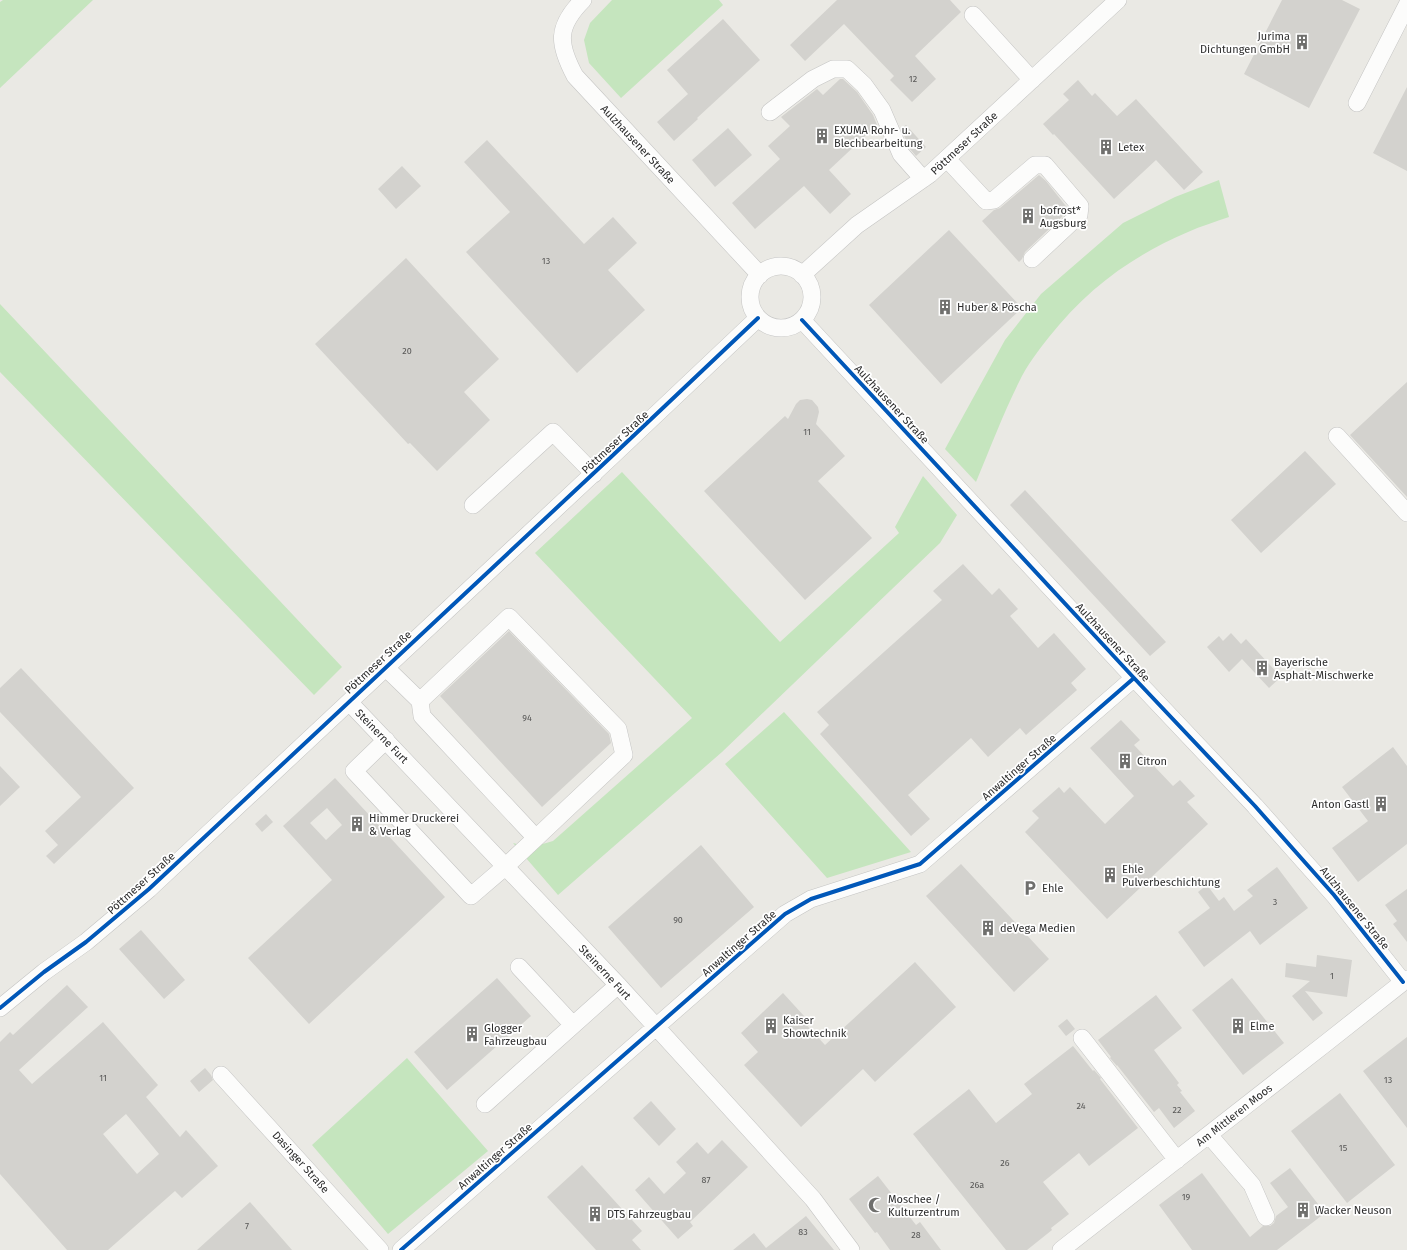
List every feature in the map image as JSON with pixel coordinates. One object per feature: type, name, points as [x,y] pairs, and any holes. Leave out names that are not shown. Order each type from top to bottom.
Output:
[{"type":"street","name":"Aulzhausener Straße","points":[[583,0],[571,12],[565,25],[562,40],[563,50],[575,76],[760,275]]},
{"type":"street","name":"Pöttmeser Straße","points":[[802,275],[857,225],[924,179],[947,159],[1118,0]]},
{"type":"street","points":[[1357,103],[1407,5]]},
{"type":"street","points":[[973,15],[1032,80]]},
{"type":"street","points":[[770,112],[813,79],[834,69],[847,70],[864,85],[882,110],[901,154],[924,179]]},
{"type":"street","points":[[947,159],[986,201],[994,200],[1035,165],[1045,164],[1080,206],[1079,215],[1032,259]]},
{"type":"street","points":[[781,267],[794,270],[802,275],[807,281],[811,297],[810,306],[802,320],[789,327],[775,328],[758,318],[750,301],[754,282],[760,275],[767,270],[781,267]]},
{"type":"street","name":"Pöttmeser Straße","points":[[0,1008],[44,972],[86,942],[150,889],[594,474],[758,318]]},
{"type":"street","name":"Aulzhausener Straße","points":[[802,320],[1134,678],[1255,806],[1334,895],[1405,981]]},
{"type":"street","points":[[473,505],[553,432],[594,474]]},
{"type":"street","points":[[1337,436],[1407,513]]},
{"type":"street","points":[[386,740],[354,771],[471,896],[506,866],[624,755],[618,729],[509,618],[420,701]]},
{"type":"street","points":[[386,668],[420,701],[422,716],[536,838]]},
{"type":"street","name":"Anwaltinger Straße","points":[[401,1250],[786,914],[811,899],[920,864],[1134,678]]},
{"type":"street","name":"Steinerne Furt","points":[[349,702],[618,985],[813,1199],[851,1250]]},
{"type":"street","points":[[519,967],[573,1025]]},
{"type":"street","name":"Am Mittleren Moos","points":[[1061,1250],[1405,981]]},
{"type":"street","points":[[485,1104],[618,985]]},
{"type":"street","points":[[1082,1038],[1177,1160]]},
{"type":"street","name":"Dasinger Straße","points":[[221,1075],[380,1250]]},
{"type":"street","points":[[1209,1134],[1252,1185],[1266,1217]]},
{"type":"green space","points":[[3,0],[93,0],[0,88],[0,2]]},
{"type":"green space","points":[[612,0],[719,0],[723,5],[621,98],[589,63],[584,40],[590,23]]},
{"type":"green space","points":[[1219,180],[1229,217],[1168,241],[1112,275],[1079,303],[1049,337],[1033,358],[1022,376],[1002,419],[976,482],[945,449],[1005,340],[1041,294],[1123,223],[1175,197]]},
{"type":"green space","points":[[0,304],[342,667],[314,695],[0,372]]},
{"type":"green space","points":[[622,472],[780,642],[899,533],[895,527],[923,476],[957,515],[940,543],[722,752],[558,895],[513,843],[524,846],[533,846],[553,841],[692,718],[535,553]]},
{"type":"green space","points":[[784,712],[911,852],[827,878],[725,764]]},
{"type":"green space","points":[[407,1058],[488,1151],[388,1234],[312,1145]]},
{"type":"building","points":[[837,0],[950,0],[961,12],[915,56],[936,79],[912,102],[890,80],[894,76],[844,24],[805,61],[790,45]]},
{"type":"building","name":"Jurima Dichtungen GmbH","points":[[1282,0],[1342,0],[1360,9],[1309,108],[1244,74]]},
{"type":"building","points":[[723,19],[760,60],[674,141],[657,122],[688,94],[667,70]]},
{"type":"building","name":"EXUMA Rohr- u. Blechbearbeitung","points":[[840,79],[843,79],[857,92],[873,115],[877,125],[829,170],[851,194],[830,214],[804,186],[755,229],[732,203],[780,159],[768,146],[790,126],[781,117],[817,89],[823,95]]},
{"type":"building","name":"Letex","points":[[1078,80],[1092,96],[1095,93],[1117,116],[1136,99],[1203,172],[1184,190],[1156,160],[1114,199],[1043,124],[1069,100],[1063,94]]},
{"type":"building","points":[[1407,87],[1407,171],[1373,153]]},
{"type":"building","points":[[906,125],[926,147],[916,156],[910,149],[901,129]]},
{"type":"building","points":[[728,128],[752,155],[715,187],[692,160]]},
{"type":"building","points":[[487,140],[584,244],[613,217],[637,243],[608,270],[645,310],[577,373],[466,252],[510,212],[464,162]]},
{"type":"building","points":[[402,166],[421,186],[396,209],[378,189]]},
{"type":"building","name":"bofrost* Augsburg","points":[[1039,175],[1046,181],[1069,210],[1025,252],[1019,262],[982,221]]},
{"type":"building","name":"Huber & Pöscha","points":[[949,230],[1022,308],[941,384],[869,305]]},
{"type":"building","points":[[406,258],[499,359],[464,392],[490,420],[437,471],[410,443],[408,444],[315,344]]},
{"type":"building","points":[[1407,382],[1407,497],[1350,435]]},
{"type":"building","points":[[800,400],[812,400],[818,407],[819,412],[816,424],[845,456],[818,481],[872,538],[805,600],[704,491],[785,416],[788,419],[796,404]]},
{"type":"building","points":[[1305,451],[1336,484],[1261,553],[1231,520]]},
{"type":"building","points":[[1025,490],[1166,642],[1150,656],[1010,505]]},
{"type":"building","points":[[963,564],[992,595],[999,588],[1018,609],[1010,616],[1038,648],[1054,633],[1086,669],[1071,683],[1077,690],[1026,735],[1020,728],[988,757],[971,738],[908,795],[930,819],[911,836],[820,734],[829,725],[817,712],[942,600],[933,591]]},
{"type":"building","points":[[509,631],[609,734],[611,743],[542,807],[440,696]]},
{"type":"building","points":[[1231,633],[1241,644],[1246,639],[1281,677],[1269,688],[1242,659],[1229,672],[1207,647],[1219,636],[1223,641]]},
{"type":"building","points":[[21,668],[134,788],[54,864],[46,856],[58,845],[45,831],[81,797],[0,712],[0,688]]},
{"type":"building","name":"Ehle Pulverbeschichtung","points":[[1121,720],[1140,740],[1134,745],[1173,786],[1180,780],[1195,796],[1187,802],[1208,824],[1107,919],[1025,832],[1039,818],[1032,811],[1059,787],[1064,793],[1070,787],[1105,824],[1134,796],[1090,748]]},
{"type":"building","name":"Anton Gastl","points":[[1393,747],[1407,766],[1407,844],[1358,882],[1332,848],[1368,821],[1342,787]]},
{"type":"building","points":[[0,766],[20,787],[0,806]]},
{"type":"building","points":[[335,778],[445,897],[309,1024],[248,958],[332,880],[283,826]],"holes":[[[327,808],[342,825],[326,840],[310,823]]]},
{"type":"building","points":[[266,814],[273,822],[262,832],[255,824]]},
{"type":"building","points":[[701,845],[754,907],[661,988],[608,927]]},
{"type":"building","name":"deVega Medien","points":[[961,864],[1049,959],[1014,992],[926,896]]},
{"type":"building","points":[[1277,867],[1308,908],[1260,945],[1250,931],[1204,967],[1178,932],[1210,908],[1198,892],[1207,885],[1219,901],[1224,897],[1234,911],[1253,896],[1247,890]]},
{"type":"building","points":[[1407,889],[1407,942],[1393,924],[1397,921],[1385,905]]},
{"type":"building","points":[[141,930],[185,980],[164,999],[119,949]]},
{"type":"building","points":[[1317,955],[1352,960],[1347,997],[1305,991],[1323,1013],[1313,1021],[1292,996],[1310,981],[1285,977],[1286,963],[1316,967]]},
{"type":"building","points":[[915,962],[956,1007],[875,1082],[863,1069],[801,1127],[744,1065],[758,1052],[741,1033],[783,993],[804,1016],[801,1019],[825,1045]]},
{"type":"building","name":"Glogger Fahrzeugbau","points":[[497,978],[531,1016],[447,1090],[414,1052]]},
{"type":"building","name":"Elme","points":[[1232,978],[1284,1043],[1243,1075],[1192,1010]]},
{"type":"building","points":[[67,985],[88,1007],[19,1070],[32,1084],[103,1022],[158,1085],[146,1097],[180,1137],[186,1130],[218,1166],[182,1198],[175,1191],[108,1250],[67,1250],[0,1174],[0,1042],[10,1032],[13,1035]],"holes":[[[126,1114],[159,1154],[137,1174],[103,1134]]]},
{"type":"building","points":[[1156,995],[1182,1028],[1154,1050],[1179,1083],[1177,1085],[1182,1091],[1180,1092],[1195,1111],[1174,1128],[1159,1108],[1154,1112],[1110,1058],[1111,1057],[1098,1040]]},
{"type":"building","points":[[1067,1019],[1075,1029],[1066,1036],[1058,1026]]},
{"type":"building","points":[[1407,1037],[1407,1128],[1363,1071]]},
{"type":"building","points":[[1073,1046],[1093,1071],[1094,1070],[1101,1078],[1100,1079],[1138,1128],[1089,1166],[1079,1153],[1043,1182],[1069,1214],[1027,1250],[1006,1250],[913,1134],[969,1089],[996,1123],[1032,1094],[1024,1084]]},
{"type":"building","points":[[205,1068],[213,1080],[199,1092],[190,1081]]},
{"type":"building","points":[[1340,1093],[1395,1165],[1347,1203],[1291,1131]]},
{"type":"building","points":[[651,1101],[676,1129],[659,1146],[633,1118]]},
{"type":"building","points":[[722,1140],[748,1167],[690,1222],[693,1226],[678,1239],[635,1190],[649,1177],[664,1194],[686,1173],[676,1162],[697,1142],[708,1154]]},
{"type":"building","name":"DTS Fahrzeugbau","points":[[582,1165],[642,1231],[632,1240],[641,1250],[596,1250],[547,1197]]},
{"type":"building","points":[[1290,1168],[1325,1213],[1277,1250],[1192,1250],[1159,1205],[1202,1173],[1250,1237],[1263,1226],[1270,1226],[1274,1223],[1276,1216],[1288,1207],[1270,1183]]},
{"type":"building","points":[[878,1176],[916,1225],[920,1222],[941,1250],[890,1250],[877,1232],[875,1233],[849,1199]]},
{"type":"building","points":[[250,1202],[292,1250],[197,1250]]},
{"type":"building","points":[[806,1216],[834,1250],[733,1250],[754,1233],[766,1248]]},
{"type":"cycle path","points":[[0,1008],[44,972],[86,942],[149,889],[758,318]]},
{"type":"cycle path","points":[[802,320],[1134,678],[1255,806],[1334,895],[1403,982]]},
{"type":"cycle path","points":[[401,1250],[785,914],[811,899],[920,864],[1134,678]]},
{"type":"place","name":"Jurima Dichtungen GmbH","points":[[1302,42]]},
{"type":"place","name":"EXUMA Rohr- u. Blechbearbeitung","points":[[822,136]]},
{"type":"place","name":"Letex","points":[[1106,147]]},
{"type":"place","name":"bofrost* Augsburg","points":[[1028,216]]},
{"type":"place","name":"Huber & Pöscha","points":[[945,307]]},
{"type":"place","name":"Bayerische Asphalt-Mischwerke","points":[[1262,668]]},
{"type":"place","name":"Citron","points":[[1125,761]]},
{"type":"place","name":"Anton Gastl","points":[[1381,804]]},
{"type":"place","name":"Himmer Druckerei & Verlag","points":[[357,824]]},
{"type":"place","name":"Ehle Pulverbeschichtung","points":[[1110,875]]},
{"type":"place","name":"Ehle","points":[[1030,888]]},
{"type":"place","name":"deVega Medien","points":[[988,928]]},
{"type":"place","name":"Kaiser Showtechnik","points":[[771,1026]]},
{"type":"place","name":"Elme","points":[[1238,1026]]},
{"type":"place","name":"Glogger Fahrzeugbau","points":[[472,1034]]},
{"type":"place","name":"Moschee / Kulturzentrum","points":[[876,1205]]},
{"type":"place","name":"Wacker Neuson","points":[[1303,1210]]},
{"type":"place","name":"DTS Fahrzeugbau","points":[[595,1214]]}]
